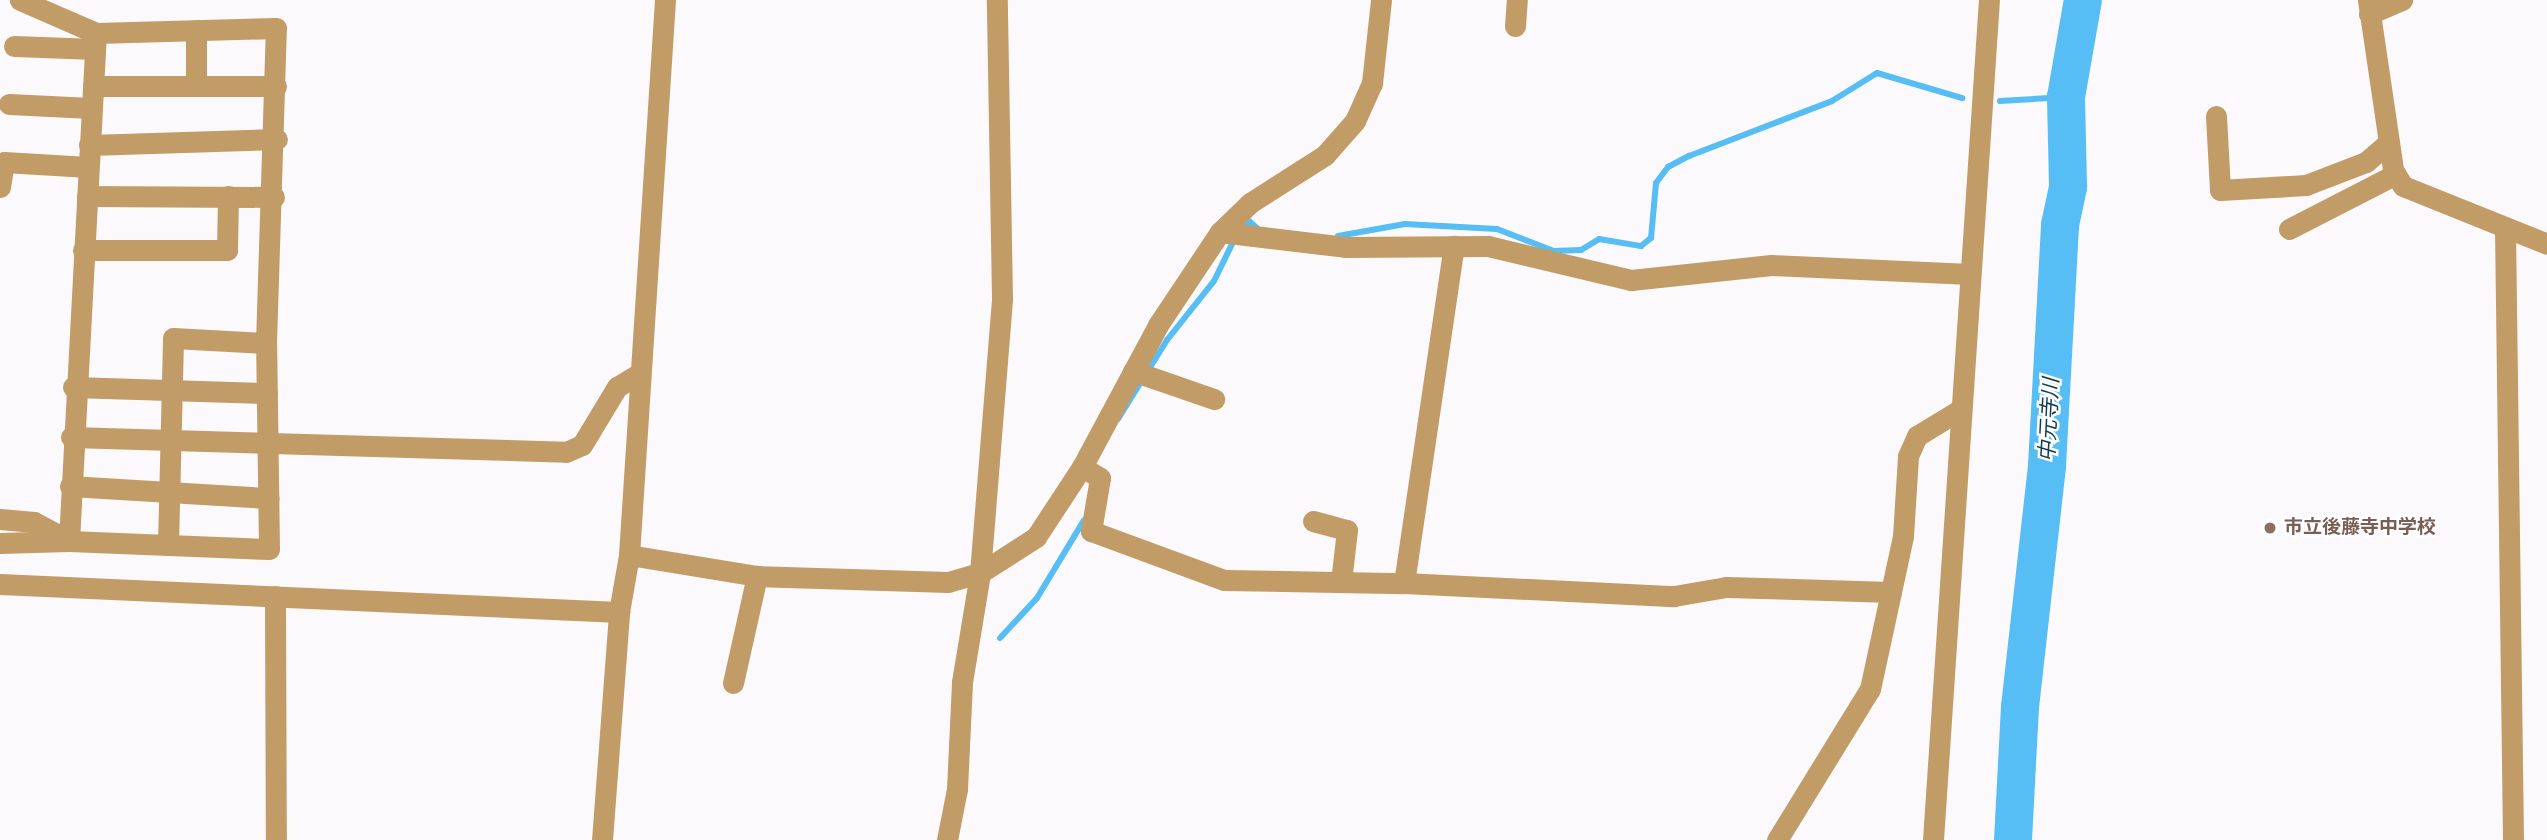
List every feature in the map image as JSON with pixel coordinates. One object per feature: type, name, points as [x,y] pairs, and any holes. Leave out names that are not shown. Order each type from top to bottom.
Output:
[{"type":"street","points":[[20,0],[95,41]]},
{"type":"street","points":[[602,840],[618,612],[629,555],[665,0]]},
{"type":"street","points":[[947,840],[957,789],[962,682],[980,573],[1002,298],[998,0]]},
{"type":"street","points":[[629,555],[757,576],[948,582],[980,573],[1036,537],[1082,467],[1133,371],[1220,232],[1250,202],[1325,155],[1355,121],[1372,83],[1381,0]]},
{"type":"street","points":[[1515,26],[1517,0]]},
{"type":"street","points":[[1933,840],[1989,0]]},
{"type":"street","points":[[2402,0],[2368,7],[2389,142],[2396,174],[2403,186],[2547,244]]},
{"type":"street","points":[[0,543],[69,541],[269,549],[266,343],[276,139],[276,29],[196,30],[95,41],[14,46]]},
{"type":"street","points":[[196,30],[196,86]]},
{"type":"street","points":[[69,541],[73,387],[95,41]]},
{"type":"street","points":[[93,86],[276,86]]},
{"type":"street","points":[[9,104],[91,108]]},
{"type":"street","points":[[2216,116],[2220,190],[2306,185],[2365,162],[2389,142]]},
{"type":"street","points":[[89,145],[276,139]]},
{"type":"street","points":[[0,187],[4,162],[88,167]]},
{"type":"street","points":[[2289,229],[2396,174]]},
{"type":"street","points":[[86,196],[274,197]]},
{"type":"street","points":[[83,250],[227,250],[228,196]]},
{"type":"street","points":[[2505,228],[2513,840]]},
{"type":"street","points":[[1220,232],[1345,247],[1454,246],[1516,250],[1584,272],[1631,280],[1770,265],[1970,274]]},
{"type":"street","points":[[1404,583],[1454,246]]},
{"type":"street","points":[[168,545],[173,338],[266,343]]},
{"type":"street","points":[[1133,371],[1214,398]]},
{"type":"street","points":[[71,437],[566,452],[582,445],[617,387],[640,373]]},
{"type":"street","points":[[73,387],[267,393]]},
{"type":"street","points":[[1777,840],[1870,689],[1903,536],[1908,456],[1917,436],[1961,409]]},
{"type":"street","points":[[1082,467],[1100,478],[1091,531],[1224,579],[1404,583],[1674,596],[1726,587],[1891,592]]},
{"type":"street","points":[[70,486],[269,498]]},
{"type":"street","points":[[0,519],[34,522],[69,541]]},
{"type":"street","points":[[1312,521],[1347,530],[1340,582]]},
{"type":"street","points":[[733,683],[757,576]]},
{"type":"street","points":[[0,584],[618,612]]},
{"type":"street","points":[[275,596],[276,840]]},
{"type":"waterway","name":"中元寺川","points":[[2013,840],[2020,707],[2047,466],[2060,225],[2068,186],[2066,97],[2083,0]]},
{"type":"waterway","points":[[1338,236],[1405,224],[1497,229],[1554,251],[1581,250],[1599,239],[1641,246],[1651,238],[1656,183],[1668,167],[1689,156],[1832,101],[1877,73],[1962,98]]},
{"type":"waterway","points":[[2000,101],[2066,97]]},
{"type":"waterway","points":[[1242,230],[1249,221],[1258,229]]},
{"type":"waterway","points":[[1118,419],[1167,340],[1214,281],[1235,238]]},
{"type":"waterway","points":[[1000,638],[1037,598],[1084,520]]},
{"type":"place","name":"市立後藤寺中学校","points":[[2270,528]]}]
